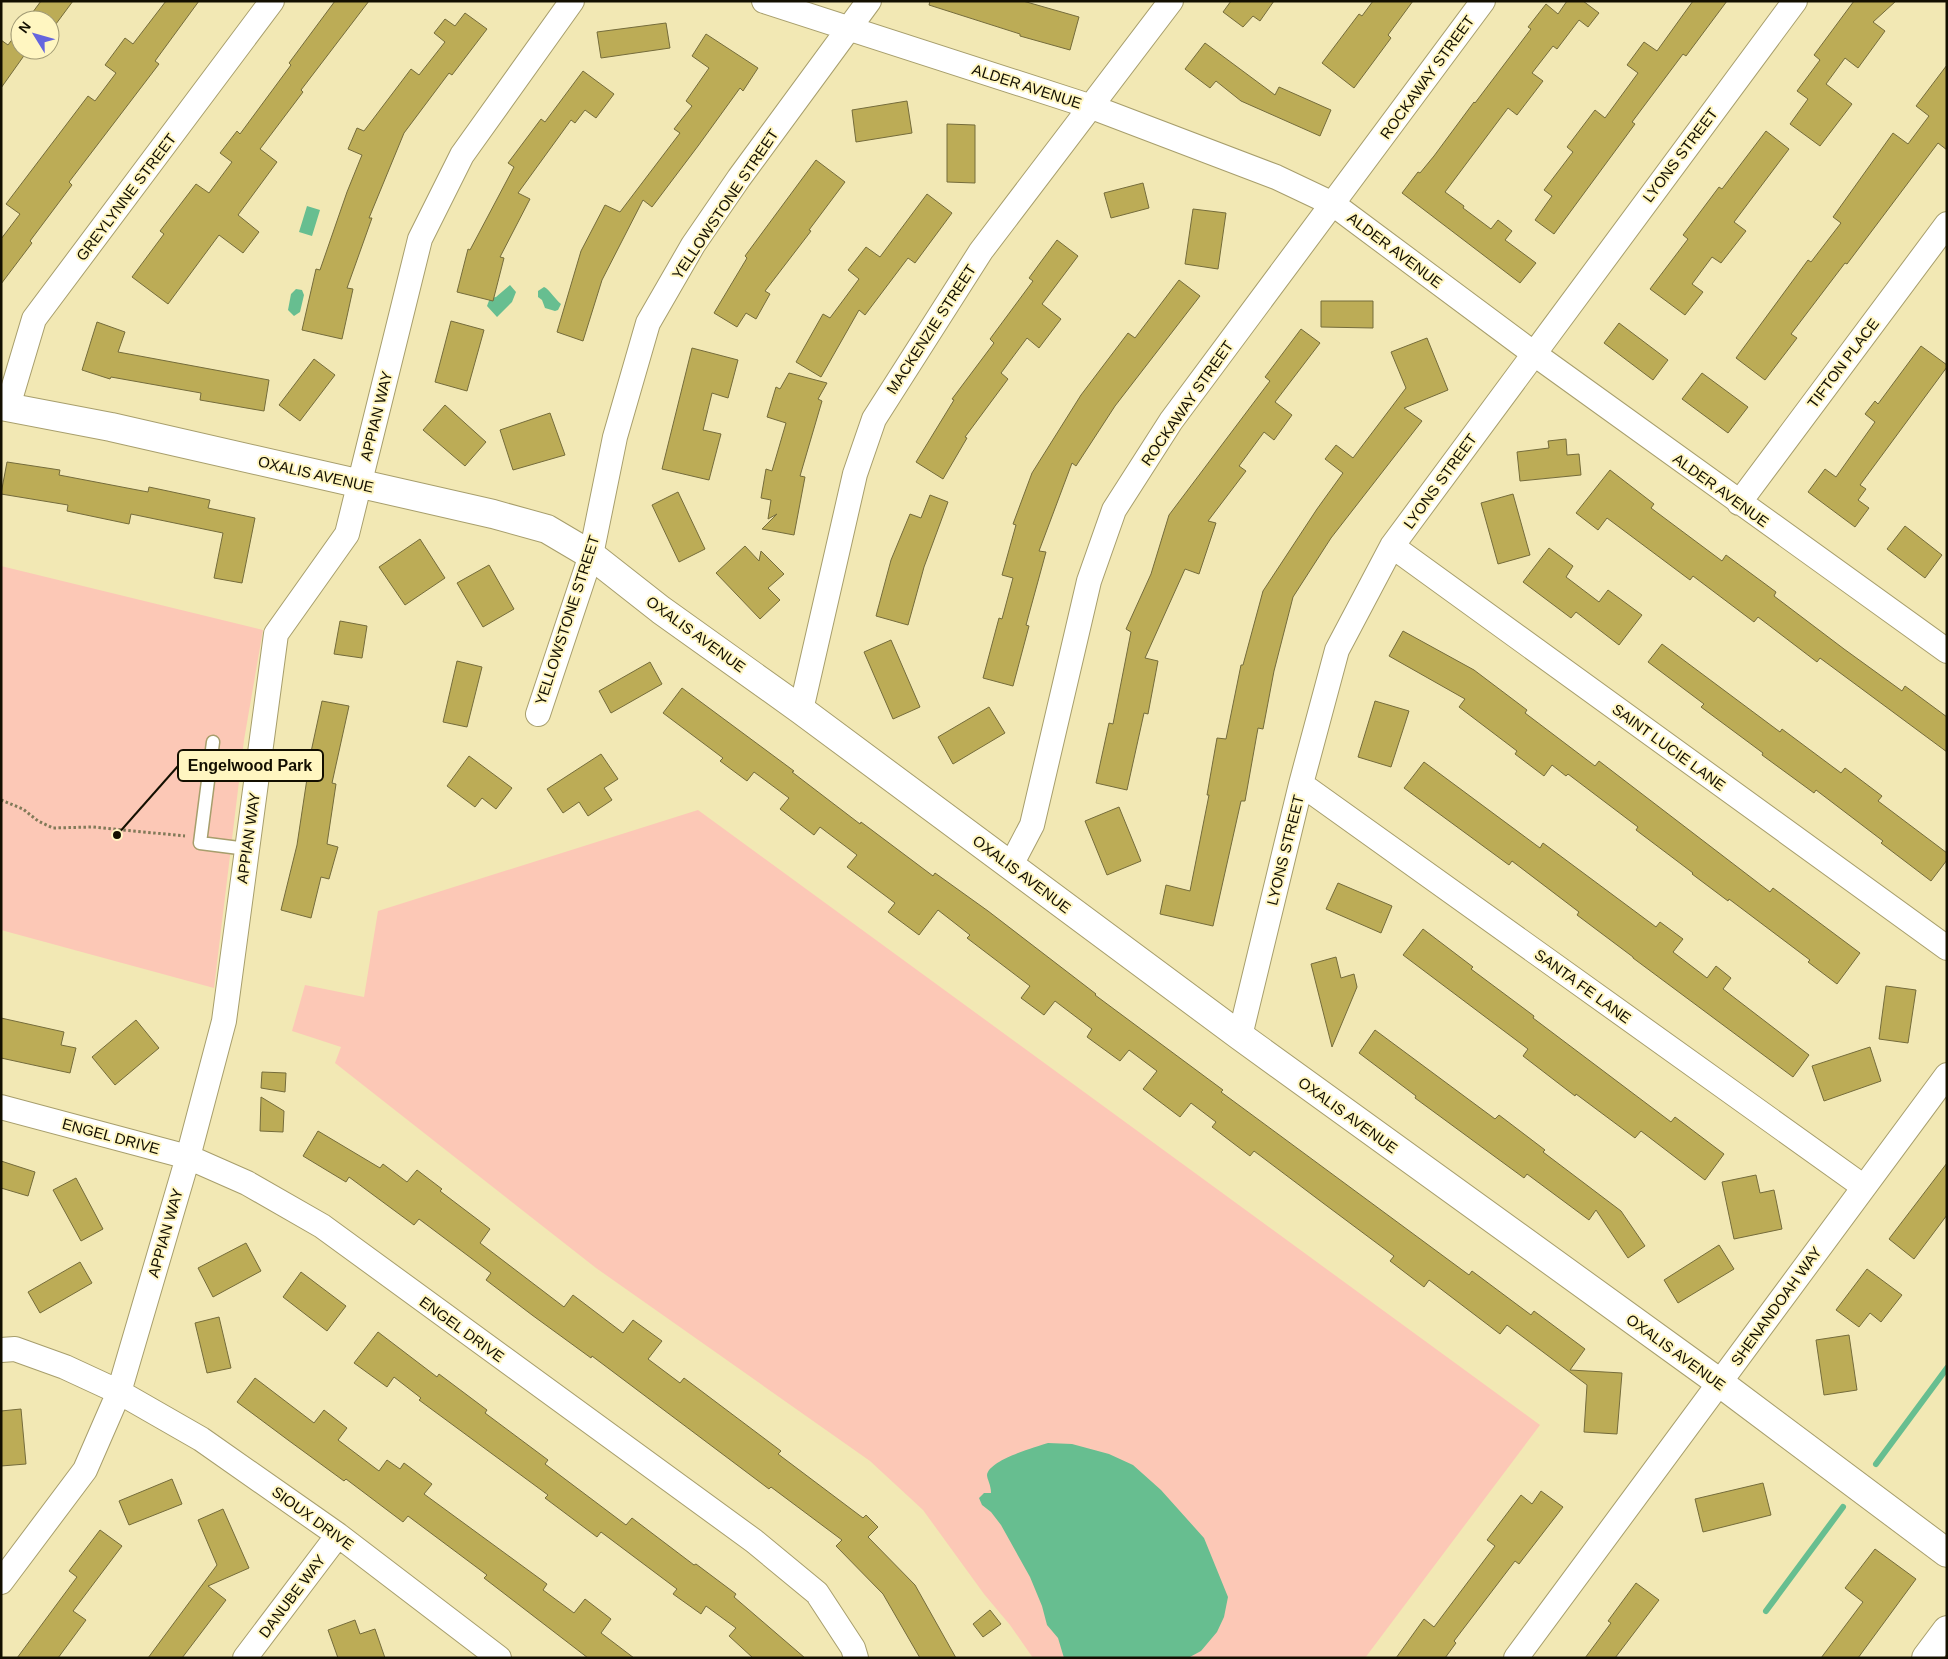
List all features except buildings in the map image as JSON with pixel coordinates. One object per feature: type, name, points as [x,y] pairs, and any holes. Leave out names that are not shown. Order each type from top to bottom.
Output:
[{"type":"street","name":"GREYLYNNE STREET","points":[[5,406],[34,319],[272,1]]},
{"type":"street","name":"APPIAN WAY","points":[[1,1582],[85,1470],[119,1392],[188,1156],[224,1021],[276,634],[347,534],[420,239],[462,155],[572,1]]},
{"type":"street","name":"ALDER AVENUE","points":[[764,1],[1092,107],[1276,177],[1334,204],[1533,353],[1739,503],[1946,650]]},
{"type":"street","name":"YELLOWSTONE STREET","points":[[538,714],[591,555],[615,437],[648,323],[693,245],[869,1]]},
{"type":"street","name":"MACKENZIE STREET","points":[[801,710],[855,474],[874,420],[981,251],[1171,1]]},
{"type":"street","name":"ROCKAWAY STREET","points":[[1011,864],[1032,825],[1089,581],[1114,510],[1171,421],[1483,1]]},
{"type":"street","name":"LYONS STREET","points":[[1240,1036],[1337,650],[1392,546],[1795,1]]},
{"type":"street","name":"TIFTON PLACE","points":[[1739,503],[1947,224]]},
{"type":"street","name":"OXALIS AVENUE","points":[[5,406],[111,427],[493,514],[546,529],[591,555],[661,610],[1011,864],[1240,1036],[1720,1383],[1947,1553]]},
{"type":"street","name":"SAINT LUCIE LANE","points":[[1392,546],[1947,948]]},
{"type":"street","name":"SANTA FE LANE","points":[[1302,784],[1864,1187]]},
{"type":"street","name":"SHENANDOAH WAY","points":[[1516,1658],[1947,1075]]},
{"type":"street","name":"ENGEL DRIVE","points":[[1,1107],[188,1156],[247,1183],[322,1226],[754,1541],[817,1593],[853,1648],[856,1658]]},
{"type":"street","name":"SIOUX DRIVE","points":[[1,1350],[15,1349],[65,1368],[119,1392],[201,1439],[338,1535],[499,1658]]},
{"type":"street","name":"DANUBE WAY","points":[[245,1658],[338,1535]]},
{"type":"street","points":[[1926,1658],[1947,1630]]},
{"type":"lane","points":[[214,742],[200,843],[247,849]]},
{"type":"path","points":[[1,800],[23,809],[38,821],[53,828],[93,827],[200,838]]},
{"type":"shaded area","points":[[307,206],[320,210],[312,236],[299,232]]},
{"type":"shaded area","points":[[510,285],[516,292],[512,302],[497,317],[487,306],[490,298],[496,297]]},
{"type":"shaded area","points":[[544,287],[561,304],[558,310],[545,308],[542,300],[538,297],[538,291]]},
{"type":"shaded area","points":[[296,289],[302,290],[304,295],[300,312],[294,316],[288,310],[291,294]]},
{"type":"shaded area","points":[[1,566],[263,630],[244,740],[214,988],[1,930]]},
{"type":"shaded area","points":[[698,810],[1540,1425],[1365,1658],[1033,1658],[923,1510],[870,1461],[596,1268],[335,1063],[341,1047],[292,1031],[305,985],[364,997],[378,911]]},
{"type":"shaded area","points":[[1048,1443],[1072,1444],[1109,1454],[1133,1465],[1161,1490],[1204,1538],[1228,1597],[1224,1617],[1217,1632],[1201,1651],[1188,1658],[1064,1658],[1058,1638],[1047,1625],[1042,1606],[1030,1577],[1001,1525],[991,1512],[982,1505],[979,1498],[984,1493],[991,1493],[987,1475],[996,1464],[1013,1455]]},
{"type":"waterway","points":[[1876,1464],[1947,1368]]},
{"type":"waterway","points":[[1766,1611],[1843,1507]]},
{"type":"place","name":"Engelwood Park","points":[[117,835]]}]
